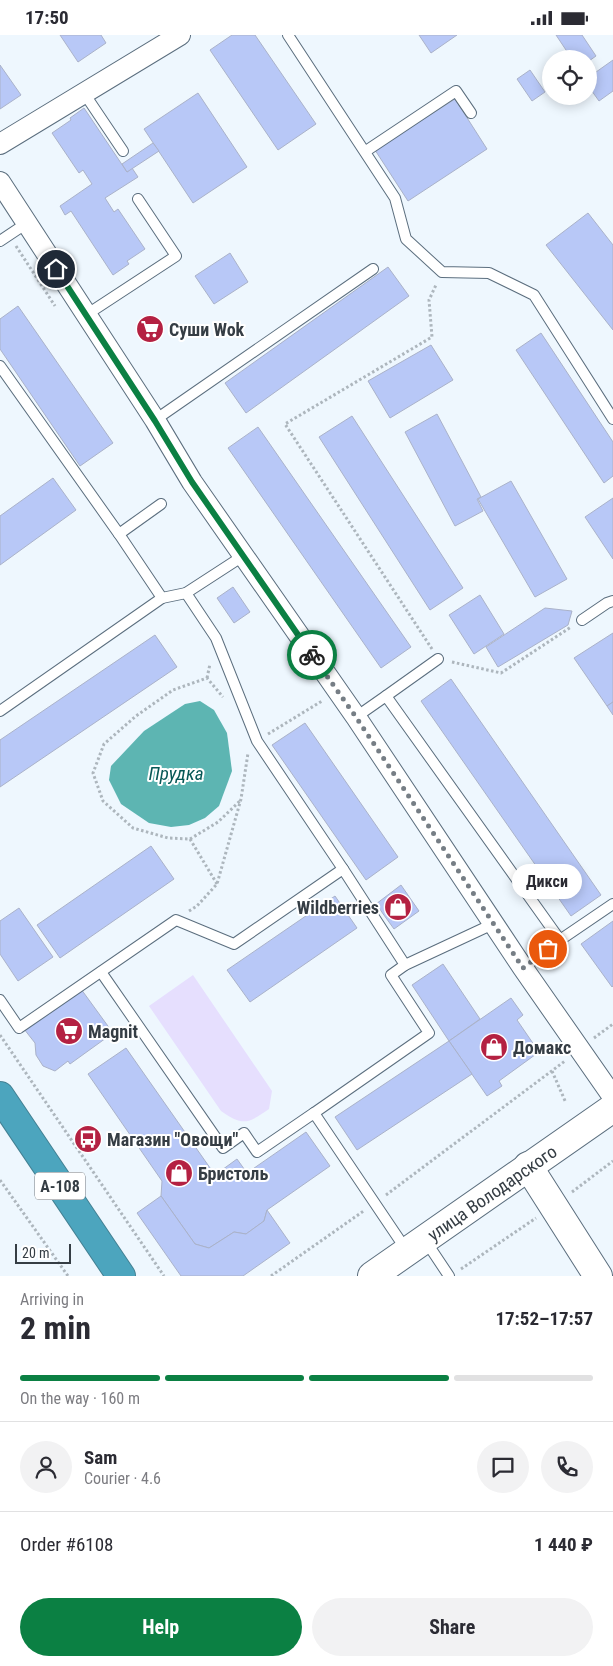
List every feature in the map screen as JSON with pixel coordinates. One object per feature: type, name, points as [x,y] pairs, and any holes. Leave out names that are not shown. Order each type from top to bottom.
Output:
[{"type":"highway","name":"А-108","points":[[0,1096],[121,1276]]},
{"type":"main road","name":"улица Володарского","points":[[372,1276],[613,1108]]},
{"type":"main road","points":[[528,1166],[598,1276]]},
{"type":"street","points":[[0,144],[180,35]]},
{"type":"street","points":[[0,182],[155,421],[192,482],[356,717],[523,968],[613,1097]]},
{"type":"lane","points":[[288,35],[396,198],[406,239],[442,271],[489,273],[534,295],[613,419]]},
{"type":"lane","points":[[366,151],[456,91],[471,113]]},
{"type":"lane","points":[[84,93],[124,151]]},
{"type":"lane","points":[[86,315],[176,256],[138,199]]},
{"type":"lane","points":[[0,241],[27,223]]},
{"type":"lane","points":[[155,421],[373,269]]},
{"type":"lane","points":[[0,366],[162,598]]},
{"type":"lane","points":[[119,534],[161,504]]},
{"type":"lane","points":[[0,711],[162,598],[186,593],[242,556]]},
{"type":"lane","points":[[186,593],[216,638],[256,741],[343,869],[405,965]]},
{"type":"lane","points":[[582,620],[613,601]]},
{"type":"lane","points":[[356,717],[438,659]]},
{"type":"lane","points":[[386,696],[560,940]]},
{"type":"lane","points":[[0,1000],[19,1028],[176,920],[234,944],[343,869]]},
{"type":"lane","points":[[523,968],[613,904]]},
{"type":"lane","points":[[101,971],[223,1148],[244,1133],[257,1152],[429,1033],[391,975],[405,965],[494,924]]},
{"type":"lane","points":[[314,1113],[376,1202],[416,1245],[454,1273]]},
{"type":"path","points":[[442,271],[429,301],[432,337],[285,424],[438,659],[500,673],[582,620]]},
{"type":"path","points":[[229,704],[207,678],[173,690],[136,716],[104,744],[93,773],[103,801],[133,828],[168,838],[190,839],[218,822],[241,799]]},
{"type":"path","points":[[176,920],[197,906],[217,884],[241,799],[248,754],[256,741],[322,701]]},
{"type":"path","points":[[245,745],[248,754]]},
{"type":"path","points":[[190,839],[217,884]]},
{"type":"path","points":[[271,1276],[376,1202],[613,1024]]},
{"type":"path","points":[[0,1035],[164,1276]]},
{"type":"path","points":[[552,1071],[566,1103]]},
{"type":"path","points":[[454,1273],[553,1207],[613,1161]]},
{"type":"path","points":[[0,1180],[68,1276]]},
{"type":"shaded area","points":[[193,975],[272,1091],[269,1109],[251,1120],[241,1121],[221,1111],[149,1006]]},
{"type":"water","name":"Прудка","points":[[200,701],[214,710],[227,733],[232,771],[219,806],[205,818],[189,825],[171,827],[149,823],[121,804],[109,780],[111,766],[144,731],[185,704]]},
{"type":"building","points":[[60,35],[101,35],[106,43],[78,62]]},
{"type":"building","points":[[232,35],[255,35],[316,124],[278,150],[210,50]]},
{"type":"building","points":[[419,35],[457,35],[431,53]]},
{"type":"building","points":[[556,35],[582,35],[592,50],[566,50]]},
{"type":"building","points":[[613,60],[613,91],[599,101],[597,98],[597,71]]},
{"type":"building","points":[[0,65],[21,95],[0,109]]},
{"type":"building","points":[[530,70],[542,88],[542,94],[532,101],[517,79]]},
{"type":"building","points":[[198,93],[247,167],[193,203],[144,129]]},
{"type":"building","points":[[455,99],[487,149],[408,201],[375,150]]},
{"type":"building","points":[[84,108],[127,172],[132,168],[138,177],[105,198],[114,212],[118,209],[145,249],[127,261],[129,264],[113,275],[71,211],[65,215],[60,206],[92,184],[83,170],[79,173],[52,133]]},
{"type":"building","points":[[153,143],[159,151],[127,172],[122,164]]},
{"type":"building","points":[[588,213],[613,245],[613,330],[546,245]]},
{"type":"building","points":[[230,253],[248,282],[214,304],[195,276]]},
{"type":"building","points":[[388,267],[409,296],[246,413],[225,383]]},
{"type":"building","points":[[18,306],[113,443],[80,466],[0,349],[0,319]]},
{"type":"building","points":[[541,333],[613,442],[613,476],[604,483],[516,350]]},
{"type":"building","points":[[431,345],[453,380],[390,418],[368,381]]},
{"type":"building","points":[[437,414],[481,497],[477,499],[483,511],[455,526],[405,432]]},
{"type":"building","points":[[352,416],[463,588],[430,610],[319,437]]},
{"type":"building","points":[[258,427],[411,647],[381,668],[228,448]]},
{"type":"building","points":[[53,478],[76,510],[0,565],[0,516]]},
{"type":"building","points":[[511,481],[567,579],[535,597],[478,499]]},
{"type":"building","points":[[613,498],[613,559],[585,517]]},
{"type":"building","points":[[233,587],[250,612],[234,623],[217,598]]},
{"type":"building","points":[[480,595],[504,634],[474,654],[449,615]]},
{"type":"building","points":[[545,608],[572,611],[568,625],[498,667],[486,647]]},
{"type":"building","points":[[613,633],[613,702],[607,706],[574,658]]},
{"type":"building","points":[[155,635],[177,667],[0,787],[0,740]]},
{"type":"building","points":[[451,679],[601,895],[571,916],[421,701]]},
{"type":"building","points":[[613,702],[613,715],[607,706]]},
{"type":"building","points":[[305,723],[398,857],[366,880],[272,745]]},
{"type":"building","points":[[151,846],[174,879],[60,958],[37,925]]},
{"type":"building","name":"Wildberries","points":[[401,885],[419,911],[394,929],[376,904]]},
{"type":"building","points":[[335,896],[357,928],[250,1002],[227,970]]},
{"type":"building","points":[[19,908],[53,957],[18,981],[0,954],[0,921]]},
{"type":"building","points":[[613,921],[613,986],[612,987],[581,944]]},
{"type":"building","points":[[443,964],[480,1019],[449,1041],[412,985]]},
{"type":"building","name":"Magnit","points":[[81,989],[113,1033],[70,1064],[68,1061],[55,1071],[43,1066],[36,1055],[35,1043],[24,1029]]},
{"type":"building","name":"Домакс","points":[[511,998],[523,1015],[517,1020],[539,1052],[499,1081],[502,1086],[487,1096],[449,1041]]},
{"type":"building","points":[[449,1041],[472,1074],[357,1150],[335,1117]]},
{"type":"building","points":[[126,1048],[215,1175],[237,1159],[247,1173],[306,1132],[330,1166],[267,1210],[264,1221],[246,1234],[234,1232],[209,1248],[195,1244],[161,1196],[162,1181],[88,1074]]},
{"type":"building","points":[[161,1196],[195,1244],[209,1248],[234,1232],[246,1234],[264,1221],[267,1210],[290,1243],[243,1276],[181,1276],[137,1213]]},
{"type":"way so far","points":[[312,655],[356,717],[523,968],[548,949]]},
{"type":"place","name":"Суши Wok","points":[[150,329]]},
{"type":"place","name":"Wildberries","points":[[398,907]]},
{"type":"place","name":"Дикси","points":[[548,949]]},
{"type":"place","name":"Magnit","points":[[69,1031]]},
{"type":"place","name":"Домакс","points":[[494,1047]]},
{"type":"place","name":"Магазин \"Овощи\"","points":[[88,1139]]},
{"type":"place","name":"Бристоль","points":[[179,1173]]},
{"type":"route","points":[[56,269],[155,421],[192,482],[312,655]]}]
